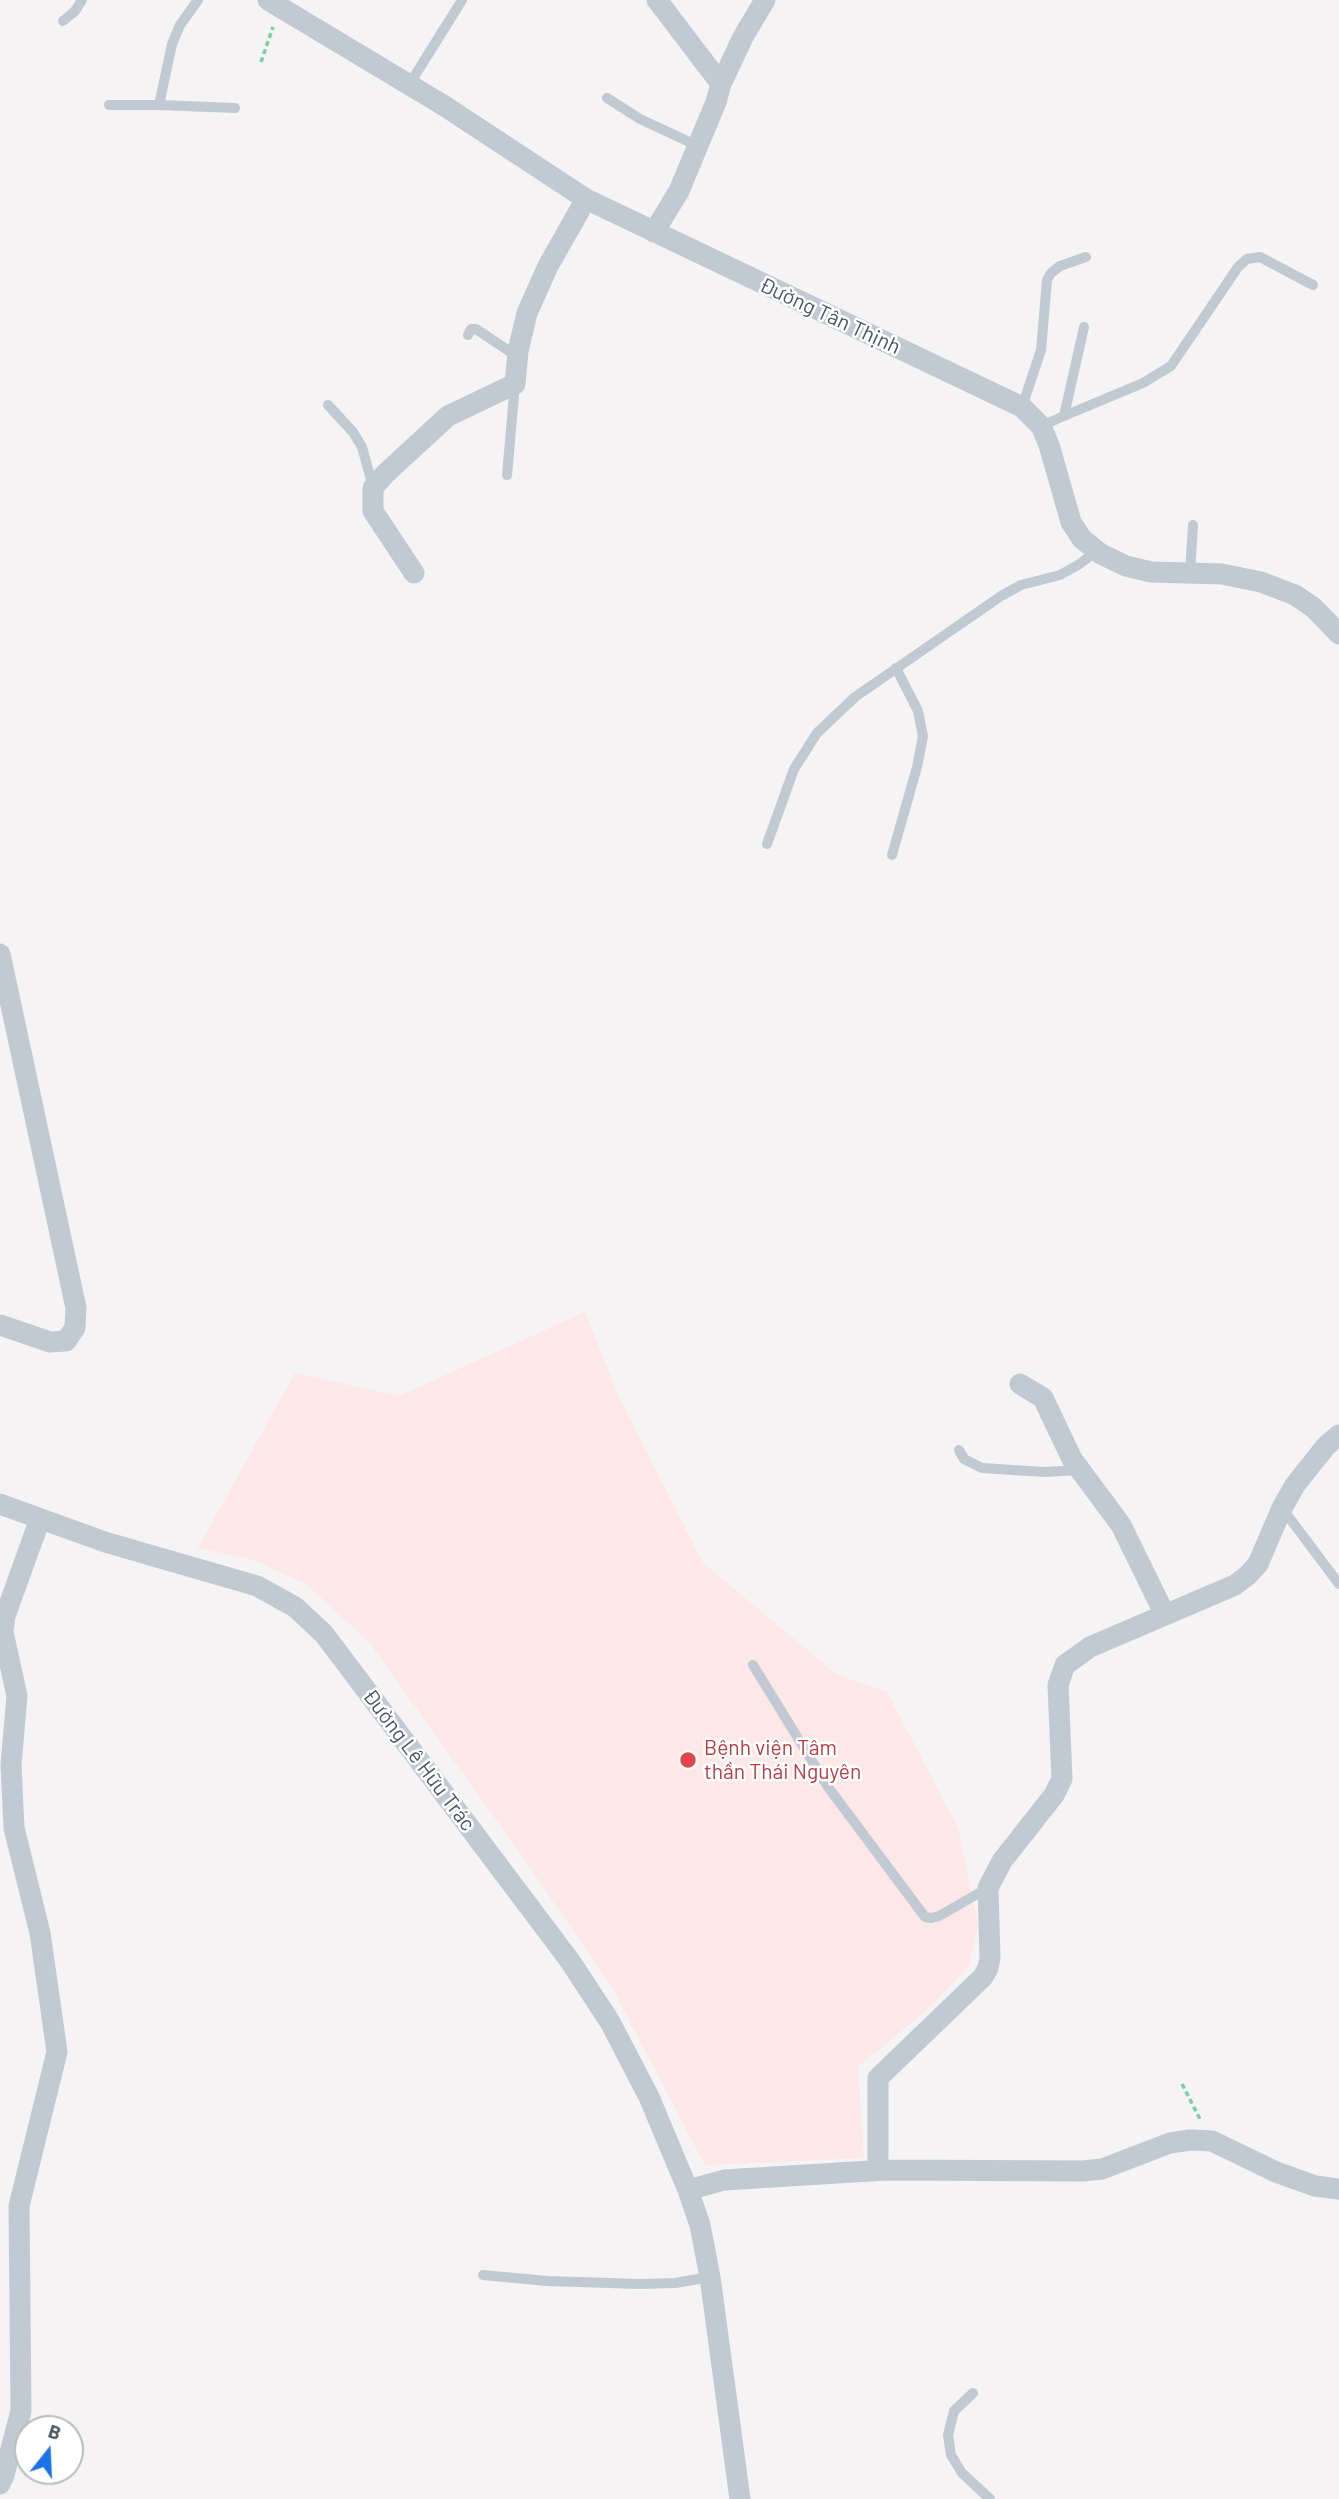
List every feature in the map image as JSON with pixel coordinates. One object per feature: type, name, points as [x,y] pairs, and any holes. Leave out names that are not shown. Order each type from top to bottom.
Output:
[{"type":"street","points":[[657,0],[721,84]]},
{"type":"street","points":[[654,232],[679,191],[721,84],[743,37],[765,0]]},
{"type":"street","name":"Đường Tân Thịnh","points":[[274,4],[443,105],[586,199],[1022,407],[1041,426],[1071,522],[1082,539],[1097,551],[1126,566],[1151,572],[1222,574],[1261,582],[1295,595],[1314,608],[1339,634]]},
{"type":"street","points":[[414,573],[373,511],[373,488],[449,416],[515,384],[527,313],[586,199]]},
{"type":"street","points":[[0,1325],[50,1342],[66,1341],[75,1328],[76,1308],[1,961]]},
{"type":"street","points":[[1020,1384],[1043,1398],[1079,1470],[1121,1525],[1165,1615]]},
{"type":"street","points":[[878,2170],[878,2078],[983,1977],[988,1968],[988,1888],[1002,1861],[1054,1795],[1062,1779],[1058,1685],[1065,1665],[1090,1647],[1235,1585],[1248,1575],[1258,1564],[1295,1485],[1326,1446],[1339,1435]]},
{"type":"street","name":"Đường Lê Hữu Trác","points":[[0,1504],[105,1542],[257,1586],[295,1607],[324,1634],[562,1950],[610,2022],[649,2097],[700,2225],[710,2277],[740,2499]]},
{"type":"street","points":[[0,2484],[5,2475],[20,2411],[19,2206],[58,2052],[40,1933],[7,1831],[17,1696],[3,1632],[5,1616],[40,1519]]},
{"type":"street","points":[[688,2190],[724,2180],[878,2170],[1083,2171],[1102,2169],[1170,2143],[1190,2140],[1212,2141],[1276,2172],[1315,2186],[1339,2189]]},
{"type":"lane","points":[[63,21],[75,11],[82,0]]},
{"type":"lane","points":[[159,104],[172,44],[180,26],[198,0]]},
{"type":"lane","points":[[409,85],[462,0]]},
{"type":"lane","points":[[607,98],[640,119],[698,146]]},
{"type":"lane","points":[[109,105],[159,104],[235,108]]},
{"type":"lane","points":[[1022,407],[1041,350],[1047,280],[1060,266],[1086,257]]},
{"type":"lane","points":[[1041,426],[1143,383],[1171,366],[1238,267],[1247,259],[1260,257],[1313,285]]},
{"type":"lane","points":[[1064,416],[1084,327]]},
{"type":"lane","points":[[468,335],[471,329],[476,329],[518,357]]},
{"type":"lane","points":[[507,475],[515,384]]},
{"type":"lane","points":[[328,405],[353,432],[362,447],[373,488]]},
{"type":"lane","points":[[1190,573],[1193,525]]},
{"type":"lane","points":[[767,844],[794,769],[817,733],[855,697],[1001,596],[1021,585],[1060,575],[1097,551]]},
{"type":"lane","points":[[892,855],[923,736],[918,711],[896,668]]},
{"type":"lane","points":[[958,1450],[964,1459],[982,1468],[1044,1472],[1079,1470]]},
{"type":"lane","points":[[1282,1508],[1339,1584]]},
{"type":"lane","points":[[753,1665],[828,1787],[925,1917],[939,1916],[988,1888]]},
{"type":"lane","points":[[483,2275],[547,2281],[640,2284],[675,2283],[710,2277]]},
{"type":"lane","points":[[972,2393],[954,2411],[948,2435],[951,2455],[962,2473],[990,2499]]},
{"type":"path","points":[[261,62],[274,4]]},
{"type":"path","points":[[1182,2084],[1212,2141]]},
{"type":"shaded area","name":"Bệnh viện Tâm thần Thái Nguyên","points":[[585,1312],[618,1395],[703,1563],[836,1674],[887,1692],[958,1828],[978,1924],[969,1966],[929,2008],[858,2067],[864,2158],[705,2165],[613,1989],[369,1642],[306,1584],[254,1560],[198,1548],[295,1373],[399,1396]]},
{"type":"place","name":"Bệnh viện Tâm thần Thái Nguyên","points":[[688,1760]]}]
